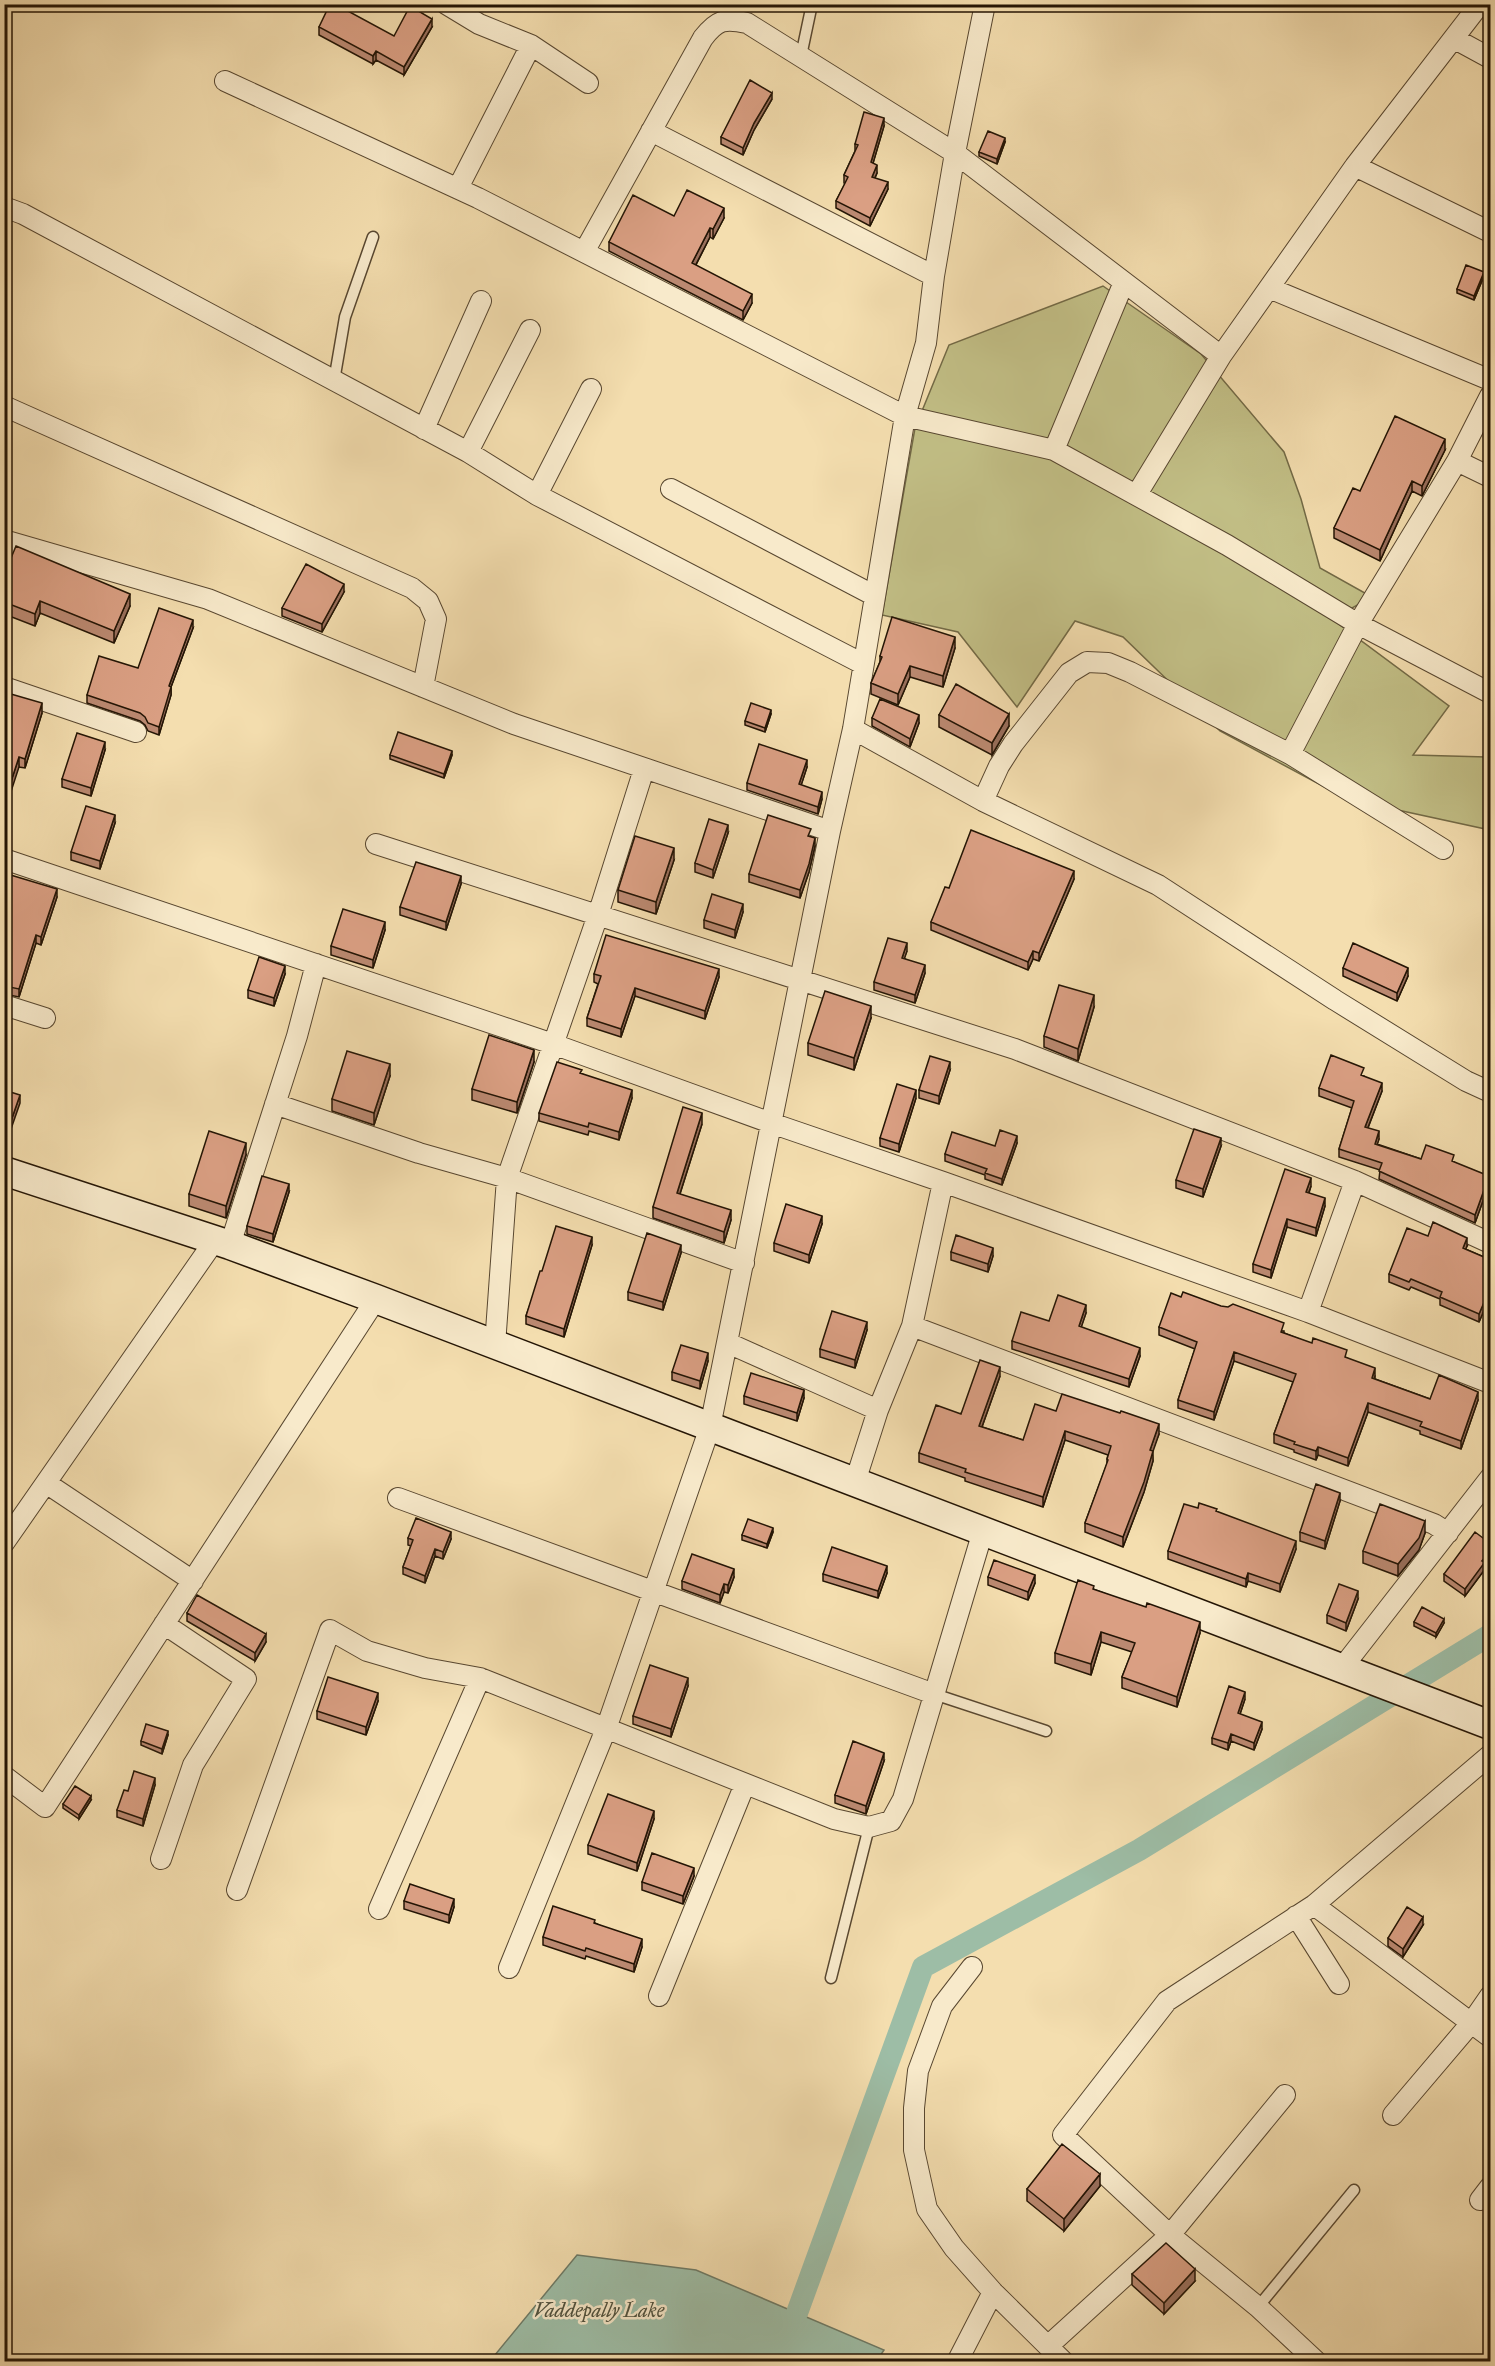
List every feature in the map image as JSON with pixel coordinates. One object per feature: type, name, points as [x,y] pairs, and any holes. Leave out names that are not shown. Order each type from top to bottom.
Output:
[{"type":"street","points":[[446,4],[478,24],[531,45],[588,83]]},
{"type":"street","points":[[509,1968],[606,1729],[710,1427],[830,831],[853,729],[905,416],[926,343],[934,276],[955,153],[985,4]]},
{"type":"street","points":[[1137,494],[1221,356],[1355,165],[1480,4]]},
{"type":"street","points":[[584,252],[703,38],[713,25],[732,20],[747,23],[955,153],[1221,356]]},
{"type":"street","points":[[1455,39],[1491,58]]},
{"type":"street","points":[[458,188],[531,45]]},
{"type":"street","points":[[225,81],[458,188],[905,416],[1054,450],[1227,545],[1358,624],[1491,693]]},
{"type":"street","points":[[651,131],[934,276]]},
{"type":"street","points":[[1355,165],[1491,232]]},
{"type":"street","points":[[4,207],[22,214],[468,452],[537,495],[863,664]]},
{"type":"street","points":[[1054,450],[1124,282]]},
{"type":"street","points":[[1269,288],[1491,380]]},
{"type":"street","points":[[424,429],[481,301]]},
{"type":"street","points":[[468,452],[530,330]]},
{"type":"street","points":[[537,495],[591,389]]},
{"type":"street","points":[[1290,754],[1358,624],[1456,461],[1491,396]]},
{"type":"street","points":[[4,406],[412,588],[428,601],[436,619],[423,687]]},
{"type":"street","points":[[1456,461],[1491,477]]},
{"type":"street","points":[[671,489],[875,596]]},
{"type":"street","points":[[6,547],[208,599],[514,724],[830,831]]},
{"type":"street","points":[[983,801],[999,766],[1013,744],[1069,672],[1087,662],[1108,663],[1290,754],[1443,849]]},
{"type":"street","points":[[4,687],[136,732]]},
{"type":"street","points":[[853,729],[983,801],[1158,885],[1335,1000],[1466,1081],[1491,1092]]},
{"type":"street","points":[[495,1345],[507,1178],[598,915],[644,769]]},
{"type":"street","points":[[376,844],[1015,1049],[1355,1180],[1491,1243]]},
{"type":"street","points":[[4,859],[553,1044],[1308,1312],[1491,1383]]},
{"type":"street","points":[[4,1543],[222,1243],[275,1104],[297,1036],[316,964]]},
{"type":"street","points":[[4,1005],[45,1018]]},
{"type":"street","points":[[275,1104],[419,1153],[507,1178],[744,1263]]},
{"type":"street","points":[[4,1171],[222,1243],[376,1299],[1491,1725]]},
{"type":"street","points":[[1308,1312],[1355,1180]]},
{"type":"street","points":[[855,1482],[878,1410],[912,1326],[943,1182]]},
{"type":"street","points":[[4,1776],[45,1807],[376,1299]]},
{"type":"street","points":[[912,1326],[1434,1524],[1448,1533]]},
{"type":"street","points":[[728,1343],[878,1410]]},
{"type":"street","points":[[1350,1671],[1448,1533],[1491,1478]]},
{"type":"street","points":[[46,1483],[194,1581]]},
{"type":"street","points":[[398,1498],[934,1694]]},
{"type":"street","points":[[237,1890],[330,1630],[367,1650],[425,1668],[480,1678],[834,1820],[869,1827],[891,1821],[903,1799],[982,1531]]},
{"type":"street","points":[[161,1859],[193,1765],[246,1679],[164,1624]]},
{"type":"street","points":[[379,1909],[480,1678]]},
{"type":"street","points":[[1317,2361],[1258,2307],[1170,2235],[1063,2135],[1167,2001],[1314,1905],[1491,1755]]},
{"type":"street","points":[[659,1996],[745,1784]]},
{"type":"street","points":[[1314,1905],[1491,2037]]},
{"type":"street","points":[[1296,1916],[1339,1984]]},
{"type":"street","points":[[972,1967],[942,2006],[918,2071],[914,2108],[914,2150],[927,2208],[954,2248],[993,2292],[1064,2361]]},
{"type":"street","points":[[1393,2115],[1472,2022],[1491,1996]]},
{"type":"street","points":[[1048,2346],[1170,2235],[1285,2095]]},
{"type":"street","points":[[957,2361],[993,2292]]},
{"type":"lane","points":[[801,56],[813,4]]},
{"type":"lane","points":[[334,381],[345,317],[373,237]]},
{"type":"lane","points":[[934,1694],[1046,1731]]},
{"type":"lane","points":[[831,1978],[869,1827]]},
{"type":"lane","points":[[1258,2307],[1354,2190]]},
{"type":"shaded area","points":[[1103,286],[1201,354],[1284,452],[1301,499],[1320,568],[1372,597],[1332,619],[1449,706],[1413,755],[1487,757],[1490,754],[1490,830],[1347,799],[1220,731],[1123,637],[1075,621],[1017,707],[958,632],[882,615],[915,428],[949,345]]},
{"type":"water","name":"Vaddepally Lake","points":[[577,2255],[696,2270],[884,2350],[876,2362],[490,2361]]},
{"type":"building","points":[[330,4],[335,4],[394,36],[410,6],[432,19],[404,67],[376,51],[373,56],[319,27]]},
{"type":"building","points":[[750,80],[772,93],[754,123],[743,148],[721,137]]},
{"type":"building","points":[[864,112],[884,118],[871,162],[877,165],[872,177],[888,182],[870,218],[836,201],[848,177],[844,175],[858,145],[855,144]]},
{"type":"building","points":[[988,131],[1005,138],[997,159],[979,152]]},
{"type":"building","points":[[687,190],[724,208],[713,229],[710,228],[692,263],[752,294],[743,311],[609,242],[633,195],[674,216]]},
{"type":"building","points":[[1466,265],[1484,272],[1474,296],[1457,289]]},
{"type":"building","points":[[1395,416],[1445,439],[1422,486],[1412,481],[1380,550],[1334,528],[1353,488],[1360,491]]},
{"type":"building","points":[[4,485],[9,487],[4,501]]},
{"type":"building","points":[[16,546],[130,594],[114,631],[40,601],[35,614],[4,602],[4,575]]},
{"type":"building","points":[[306,564],[344,584],[322,624],[282,608]]},
{"type":"building","points":[[159,608],[193,620],[169,686],[171,687],[159,727],[148,723],[140,713],[87,695],[99,656],[138,668]]},
{"type":"building","points":[[892,617],[955,637],[943,676],[910,666],[898,694],[871,683],[882,657],[880,656]]},
{"type":"building","points":[[956,684],[1009,714],[992,743],[939,715]]},
{"type":"building","points":[[4,692],[42,703],[25,759],[19,757],[4,803]]},
{"type":"building","points":[[880,699],[919,715],[910,739],[872,718]]},
{"type":"building","points":[[751,703],[771,710],[765,728],[745,721]]},
{"type":"building","points":[[398,732],[452,751],[444,774],[390,755]]},
{"type":"building","points":[[77,733],[105,742],[91,788],[62,779]]},
{"type":"building","points":[[759,744],[807,760],[799,784],[822,792],[818,807],[747,783]]},
{"type":"building","points":[[86,806],[115,815],[100,861],[71,852]]},
{"type":"building","points":[[768,815],[811,829],[808,836],[815,838],[800,890],[749,874]]},
{"type":"building","points":[[709,819],[728,825],[713,870],[695,863]]},
{"type":"building","points":[[971,830],[1074,871],[1039,953],[1033,951],[1028,962],[931,922],[945,887],[949,888]]},
{"type":"building","points":[[635,836],[674,848],[656,902],[618,890]]},
{"type":"building","points":[[416,862],[461,876],[446,922],[400,907]]},
{"type":"building","points":[[4,873],[57,889],[41,937],[36,935],[19,989],[4,986]]},
{"type":"building","points":[[712,894],[743,904],[735,930],[704,920]]},
{"type":"building","points":[[343,909],[385,922],[373,960],[331,946]]},
{"type":"building","points":[[606,935],[719,969],[705,1011],[635,988],[621,1029],[587,1018],[601,976],[594,974]]},
{"type":"building","points":[[888,938],[907,943],[902,958],[925,965],[915,995],[874,982]]},
{"type":"building","points":[[1353,943],[1408,968],[1397,993],[1343,968]]},
{"type":"building","points":[[259,957],[285,966],[274,998],[248,990]]},
{"type":"building","points":[[1059,985],[1094,995],[1078,1049],[1044,1036]]},
{"type":"building","points":[[825,991],[871,1006],[854,1058],[808,1043]]},
{"type":"building","points":[[489,1035],[534,1050],[517,1102],[472,1089]]},
{"type":"building","points":[[347,1051],[390,1064],[374,1113],[332,1099]]},
{"type":"building","points":[[1331,1055],[1364,1068],[1361,1075],[1382,1083],[1365,1127],[1379,1131],[1375,1144],[1421,1159],[1426,1145],[1454,1155],[1452,1161],[1489,1176],[1475,1215],[1379,1171],[1382,1163],[1339,1149],[1354,1101],[1319,1088]]},
{"type":"building","points":[[930,1056],[950,1062],[939,1096],[919,1090]]},
{"type":"building","points":[[557,1062],[582,1070],[580,1073],[632,1090],[619,1132],[589,1123],[588,1127],[539,1113]]},
{"type":"building","points":[[897,1084],[916,1090],[899,1144],[880,1138]]},
{"type":"building","points":[[4,1090],[20,1095],[4,1141]]},
{"type":"building","points":[[683,1107],[702,1113],[677,1193],[731,1210],[724,1232],[653,1207]]},
{"type":"building","points":[[1194,1129],[1221,1138],[1203,1189],[1176,1180]]},
{"type":"building","points":[[1000,1130],[1017,1136],[1002,1179],[985,1173],[987,1169],[945,1154],[952,1132],[995,1146]]},
{"type":"building","points":[[209,1131],[246,1143],[226,1206],[189,1194]]},
{"type":"building","points":[[1285,1169],[1311,1178],[1306,1192],[1325,1198],[1316,1228],[1287,1219],[1271,1270],[1253,1264]]},
{"type":"building","points":[[262,1176],[289,1184],[273,1234],[247,1226]]},
{"type":"building","points":[[786,1204],[822,1216],[809,1255],[774,1243]]},
{"type":"building","points":[[1433,1222],[1467,1238],[1463,1248],[1491,1260],[1491,1286],[1479,1314],[1440,1297],[1442,1292],[1411,1279],[1409,1282],[1389,1274],[1407,1228],[1428,1236]]},
{"type":"building","points":[[556,1226],[592,1237],[564,1329],[526,1316]]},
{"type":"building","points":[[647,1233],[681,1245],[663,1302],[628,1292]]},
{"type":"building","points":[[956,1235],[993,1248],[988,1264],[951,1252]]},
{"type":"building","points":[[1183,1292],[1221,1306],[1228,1307],[1233,1304],[1284,1323],[1281,1332],[1312,1343],[1313,1338],[1347,1350],[1345,1357],[1375,1368],[1372,1378],[1430,1399],[1439,1375],[1478,1392],[1461,1441],[1420,1426],[1422,1422],[1368,1403],[1348,1458],[1318,1447],[1316,1451],[1294,1444],[1295,1442],[1274,1434],[1296,1374],[1234,1352],[1214,1412],[1178,1400],[1197,1342],[1159,1327],[1171,1293],[1181,1297]]},
{"type":"building","points":[[1058,1295],[1086,1305],[1079,1326],[1140,1348],[1129,1379],[1012,1341],[1021,1312],[1049,1321]]},
{"type":"building","points":[[832,1311],[867,1322],[855,1360],[820,1349]]},
{"type":"building","points":[[681,1345],[708,1353],[700,1381],[672,1372]]},
{"type":"building","points":[[980,1360],[1000,1367],[979,1426],[1023,1440],[1035,1404],[1056,1411],[1062,1394],[1159,1424],[1150,1450],[1153,1451],[1144,1482],[1123,1537],[1085,1523],[1111,1446],[1065,1431],[1043,1497],[965,1472],[966,1469],[919,1453],[936,1405],[961,1414]]},
{"type":"building","points":[[751,1373],[804,1390],[797,1413],[744,1396]]},
{"type":"building","points":[[1316,1484],[1340,1493],[1325,1541],[1300,1532]]},
{"type":"building","points":[[1199,1503],[1296,1541],[1280,1584],[1248,1573],[1246,1579],[1168,1551],[1184,1504],[1198,1508]]},
{"type":"building","points":[[1380,1504],[1425,1521],[1419,1538],[1398,1564],[1363,1551]]},
{"type":"building","points":[[416,1518],[451,1532],[443,1552],[435,1549],[425,1576],[403,1567],[413,1540],[408,1538]]},
{"type":"building","points":[[748,1519],[773,1528],[767,1544],[742,1535]]},
{"type":"building","points":[[1475,1532],[1491,1544],[1491,1550],[1465,1589],[1444,1574]]},
{"type":"building","points":[[832,1547],[887,1566],[878,1591],[823,1574]]},
{"type":"building","points":[[692,1554],[734,1569],[728,1585],[724,1584],[720,1595],[682,1581]]},
{"type":"building","points":[[994,1560],[1035,1575],[1028,1592],[988,1577]]},
{"type":"building","points":[[1078,1580],[1094,1586],[1093,1589],[1146,1607],[1147,1603],[1200,1622],[1177,1697],[1122,1677],[1135,1643],[1101,1632],[1091,1664],[1055,1653]]},
{"type":"building","points":[[1339,1584],[1358,1591],[1346,1623],[1327,1615]]},
{"type":"building","points":[[197,1595],[266,1634],[255,1653],[187,1613]]},
{"type":"building","points":[[1422,1607],[1444,1619],[1436,1633],[1414,1622]]},
{"type":"building","points":[[650,1665],[688,1678],[671,1729],[633,1716]]},
{"type":"building","points":[[328,1677],[378,1693],[366,1727],[317,1711]]},
{"type":"building","points":[[1229,1686],[1245,1692],[1238,1713],[1262,1722],[1254,1743],[1231,1734],[1228,1743],[1212,1738]]},
{"type":"building","points":[[146,1724],[168,1731],[162,1749],[141,1741]]},
{"type":"building","points":[[853,1741],[884,1753],[866,1806],[835,1795]]},
{"type":"building","points":[[134,1771],[155,1778],[143,1819],[117,1810],[124,1790],[128,1791]]},
{"type":"building","points":[[75,1786],[91,1796],[79,1815],[63,1804]]},
{"type":"building","points":[[608,1794],[654,1811],[637,1863],[588,1845]]},
{"type":"building","points":[[652,1853],[694,1868],[683,1896],[642,1882]]},
{"type":"building","points":[[410,1884],[454,1899],[449,1915],[404,1901]]},
{"type":"building","points":[[553,1906],[642,1939],[634,1964],[543,1937]]},
{"type":"building","points":[[1407,1907],[1423,1917],[1403,1949],[1388,1938]]},
{"type":"building","points":[[1062,2144],[1100,2174],[1064,2219],[1027,2189]]},
{"type":"building","points":[[1166,2243],[1195,2269],[1164,2303],[1132,2274]]},
{"type":"waterway","points":[[797,2313],[923,1967],[1139,1850],[1490,1635]]}]
